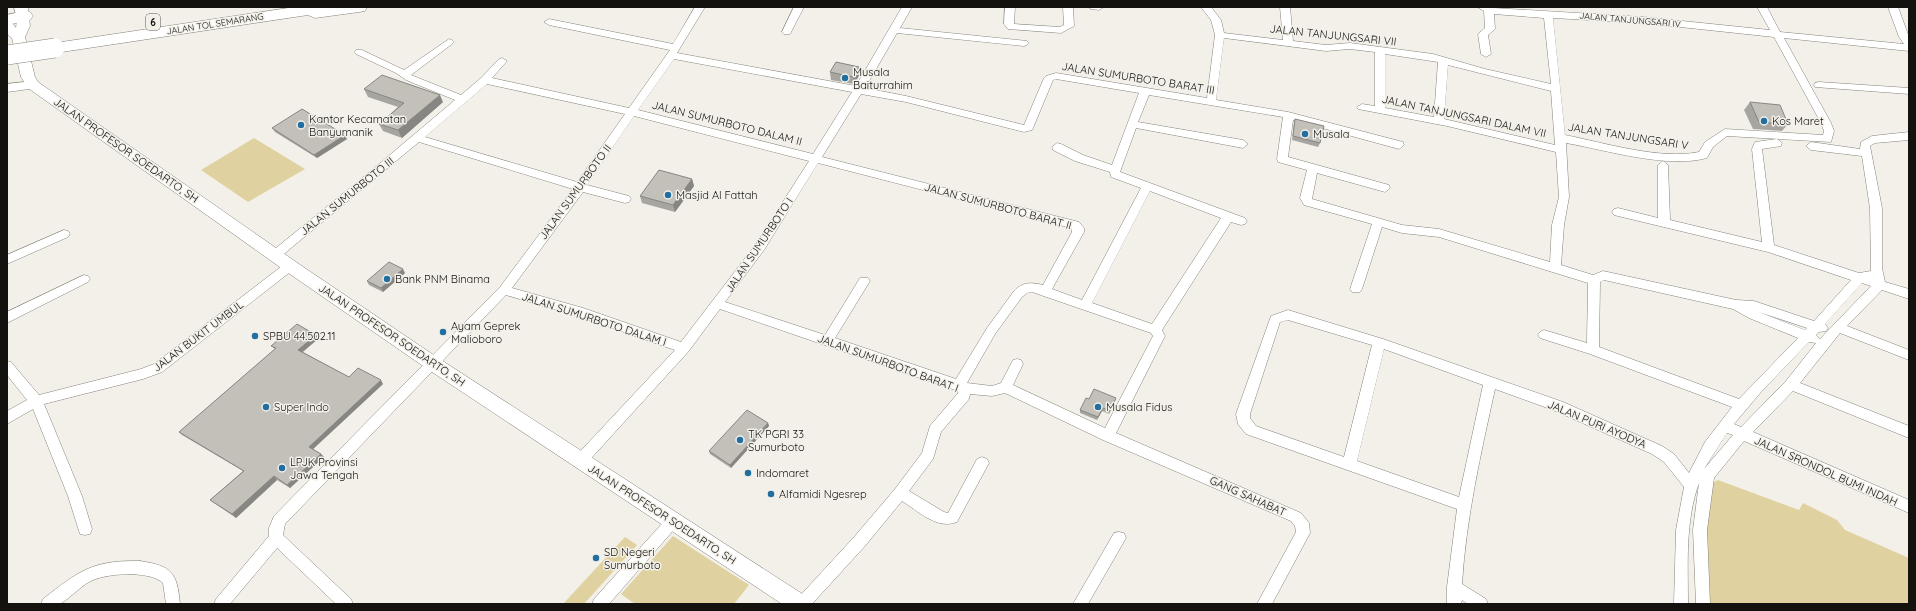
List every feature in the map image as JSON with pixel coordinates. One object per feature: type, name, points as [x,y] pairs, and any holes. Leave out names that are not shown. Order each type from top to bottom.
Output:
[{"type":"highway","name":"JALAN TOL SEMARANG","points":[[7,55],[52,43],[255,7]]},
{"type":"highway","name":"JALAN TOL SEMARANG","points":[[11,35],[52,43],[166,32],[329,7]]},
{"type":"highway","name":"6","points":[[166,32],[359,7]]},
{"type":"highway","points":[[7,20],[22,12]]},
{"type":"main road","points":[[22,12],[23,31],[11,35],[30,81]]},
{"type":"main road","name":"JALAN PROFESOR SOEDARTO, SH","points":[[30,81],[290,266],[432,363],[801,604]]},
{"type":"street","name":"JALAN SUMURBOTO II","points":[[276,538],[276,528],[279,520],[504,290],[580,187],[632,112],[673,51],[700,7]]},
{"type":"street","points":[[787,32],[799,7]]},
{"type":"street","name":"JALAN SUMURBOTO I","points":[[580,460],[684,348],[768,236],[858,91],[895,30],[907,7]]},
{"type":"street","points":[[1010,7],[1009,24],[1011,27],[1061,30],[1069,26],[1068,7]]},
{"type":"street","points":[[1094,7],[1099,7]]},
{"type":"street","points":[[1206,7],[1211,11],[1216,20],[1220,35],[1211,102]]},
{"type":"street","points":[[1285,7],[1288,42]]},
{"type":"street","points":[[1615,7],[1617,18]]},
{"type":"street","points":[[1762,7],[1779,35],[1909,46]]},
{"type":"street","points":[[1893,7],[1904,37],[1909,46]]},
{"type":"street","points":[[1485,9],[1490,29],[1483,34],[1486,54]]},
{"type":"street","name":"JALAN TANJUNGSARI IV","points":[[1485,9],[1548,15],[1617,18],[1779,35]]},
{"type":"street","points":[[1548,15],[1556,89],[1564,197],[1558,225],[1555,268]]},
{"type":"street","points":[[549,22],[673,51],[858,91]]},
{"type":"street","points":[[895,30],[1024,43]]},
{"type":"street","name":"JALAN TANJUNGSARI VII","points":[[1220,35],[1288,42],[1326,48],[1344,46],[1380,50],[1444,60],[1484,72],[1511,77],[1556,89]]},
{"type":"street","name":"JALAN TANJUNGSARI V","points":[[1560,138],[1648,154],[1691,158],[1703,155],[1709,145],[1725,132],[1827,139],[1829,131],[1826,123],[1779,35]]},
{"type":"street","points":[[404,75],[449,42]]},
{"type":"street","points":[[1380,50],[1380,110]]},
{"type":"street","points":[[359,52],[416,82],[462,99]]},
{"type":"street","points":[[1439,122],[1441,87],[1444,79],[1444,60]]},
{"type":"street","name":"JALAN SUMURBOTO III","points":[[275,255],[418,138],[485,80],[502,61]]},
{"type":"street","name":"JALAN SUMURBOTO BARAT III","points":[[858,91],[923,103],[1026,129],[1028,128],[1049,78],[1052,76],[1288,115],[1399,145]]},
{"type":"street","points":[[7,80],[30,81]]},
{"type":"street","points":[[485,80],[632,112]]},
{"type":"street","points":[[7,88],[30,81]]},
{"type":"street","points":[[1819,85],[1909,91]]},
{"type":"street","points":[[1114,170],[1145,91]]},
{"type":"street","name":"JALAN TANJUNGSARI DALAM VII","points":[[1362,107],[1439,122],[1561,150]]},
{"type":"street","name":"JALAN SUMURBOTO DALAM II","points":[[632,112],[816,158]]},
{"type":"street","points":[[1288,115],[1282,159],[1385,188]]},
{"type":"street","points":[[1132,124],[1243,144]]},
{"type":"street","points":[[1878,279],[1876,208],[1865,145],[1868,142],[1909,136]]},
{"type":"street","points":[[418,138],[580,187],[625,199]]},
{"type":"street","points":[[1769,248],[1760,183],[1757,149],[1759,145],[1764,143],[1795,144],[1866,153]]},
{"type":"street","points":[[1058,147],[1079,158],[1114,170],[1117,176],[1241,221]]},
{"type":"street","name":"JALAN SUMURBOTO BARAT II","points":[[816,158],[1075,225],[1078,228],[1078,232],[1046,290]]},
{"type":"street","points":[[1662,165],[1664,223]]},
{"type":"street","points":[[1313,168],[1306,198],[1308,202],[1402,229],[1439,233],[1594,280]]},
{"type":"street","points":[[1084,306],[1147,187]]},
{"type":"street","points":[[1618,212],[1769,248],[1861,277],[1878,279],[1909,294]]},
{"type":"street","points":[[1155,330],[1228,217]]},
{"type":"street","points":[[1356,289],[1378,222]]},
{"type":"street","points":[[7,260],[64,234]]},
{"type":"street","name":"JALAN BUKIT UMBUL","points":[[7,418],[36,401],[143,374],[158,368],[290,266]]},
{"type":"street","points":[[1594,280],[1600,276],[1607,275],[1736,305],[1754,306],[1837,330],[1909,355]]},
{"type":"street","points":[[1681,604],[1683,524],[1691,485],[1698,467],[1713,440],[1742,405],[1861,277]]},
{"type":"street","points":[[7,318],[84,279]]},
{"type":"street","name":"JALAN SRONDOL BUMI INDAH","points":[[1703,604],[1700,530],[1707,476],[1742,434],[1791,385],[1878,279]]},
{"type":"street","points":[[1593,350],[1594,280]]},
{"type":"street","points":[[828,340],[864,281]]},
{"type":"street","points":[[1017,364],[1007,382],[1007,387],[992,390],[961,387],[991,331],[1023,289],[1032,288],[1046,290],[1048,294],[1155,330],[1159,336],[1159,339],[1108,436]]},
{"type":"street","name":"JALAN SUMURBOTO DALAM I","points":[[504,290],[582,313],[684,348]]},
{"type":"street","name":"JALAN SUMURBOTO BARAT I","points":[[718,304],[828,340],[961,387],[964,394],[934,432],[928,455],[900,493],[860,541],[801,604]]},
{"type":"street","points":[[1736,305],[1753,315],[1824,343]]},
{"type":"street","name":"JALAN PURI AYODYA","points":[[1465,505],[1251,430],[1243,420],[1243,414],[1275,319],[1288,315],[1379,342],[1558,406],[1657,450],[1669,458],[1691,485]]},
{"type":"street","points":[[1544,335],[1593,350],[1742,405]]},
{"type":"street","points":[[1349,465],[1379,342]]},
{"type":"street","points":[[7,366],[36,401],[75,496],[85,529]]},
{"type":"street","points":[[1454,604],[1454,587],[1465,505],[1490,382]]},
{"type":"street","points":[[1791,385],[1909,432]]},
{"type":"street","name":"GANG SAHABAT","points":[[1007,387],[1108,436],[1238,491],[1296,518],[1302,523],[1303,533],[1264,604]]},
{"type":"street","points":[[1725,426],[1742,434]]},
{"type":"street","name":"JALAN SRONDOL BUMI INDAH","points":[[1742,434],[1909,507]]},
{"type":"street","points":[[900,493],[941,518],[952,518],[982,463]]},
{"type":"street","points":[[599,604],[673,521]]},
{"type":"street","points":[[1683,524],[1700,530]]},
{"type":"street","points":[[221,604],[276,538],[346,604]]},
{"type":"street","points":[[1080,604],[1119,538]]},
{"type":"street","points":[[48,604],[86,575],[97,571],[144,567],[167,578],[171,589],[173,604]]},
{"type":"street","points":[[1454,587],[1481,604]]},
{"type":"shaded area","points":[[254,138],[305,169],[248,202],[201,170]]},
{"type":"shaded area","points":[[1718,480],[1799,510],[1803,503],[1837,520],[1845,530],[1909,558],[1909,604],[1709,604],[1705,537],[1708,485]]},
{"type":"shaded area","points":[[673,536],[749,585],[734,604],[635,604],[621,594]]},
{"type":"shaded area","points":[[625,537],[637,545],[584,604],[563,604]]},
{"type":"building","points":[[836,62],[859,67],[853,77],[830,72]]},
{"type":"building","points":[[382,75],[440,95],[398,130],[379,124],[404,103],[364,89]]},
{"type":"building","points":[[1750,102],[1780,105],[1788,124],[1759,122]]},
{"type":"building","points":[[302,109],[345,135],[314,155],[272,128]]},
{"type":"building","name":"Musala","points":[[1295,119],[1324,126],[1320,143],[1293,136]]},
{"type":"building","name":"Masjid Al Fattah","points":[[659,170],[692,179],[673,205],[640,196]]},
{"type":"building","name":"Bank PNM Binama","points":[[389,262],[403,269],[381,288],[367,281]]},
{"type":"building","name":"Super Indo","points":[[297,324],[316,335],[298,350],[349,377],[358,368],[381,380],[309,447],[321,454],[287,485],[274,476],[232,514],[210,500],[244,471],[179,432],[276,348],[271,346]]},
{"type":"building","name":"Musala Fidus","points":[[1094,389],[1116,398],[1110,410],[1103,408],[1098,417],[1080,410],[1086,398],[1089,399]]},
{"type":"building","name":"TK PGRI 33 Sumurboto","points":[[747,410],[768,423],[730,465],[709,451]]},
{"type":"place","name":"Musala Baiturrahim","points":[[845,78]]},
{"type":"place","name":"Kos Maret","points":[[1764,121]]},
{"type":"place","name":"Kantor Kecamatan Banyumanik","points":[[301,125]]},
{"type":"place","name":"Musala","points":[[1305,134]]},
{"type":"place","name":"Masjid Al Fattah","points":[[668,195]]},
{"type":"place","name":"Bank PNM Binama","points":[[387,279]]},
{"type":"place","name":"Ayam Geprek Malioboro","points":[[443,332]]},
{"type":"place","name":"SPBU 44.502.11","points":[[255,336]]},
{"type":"place","name":"Super Indo","points":[[266,407]]},
{"type":"place","name":"Musala Fidus","points":[[1098,407]]},
{"type":"place","name":"TK PGRI 33 Sumurboto","points":[[740,440]]},
{"type":"place","name":"LPJK Provinsi Jawa Tengah","points":[[282,468]]},
{"type":"place","name":"Indomaret","points":[[748,473]]},
{"type":"place","name":"Alfamidi Ngesrep","points":[[771,494]]},
{"type":"place","name":"SD Negeri Sumurboto","points":[[596,558]]}]
